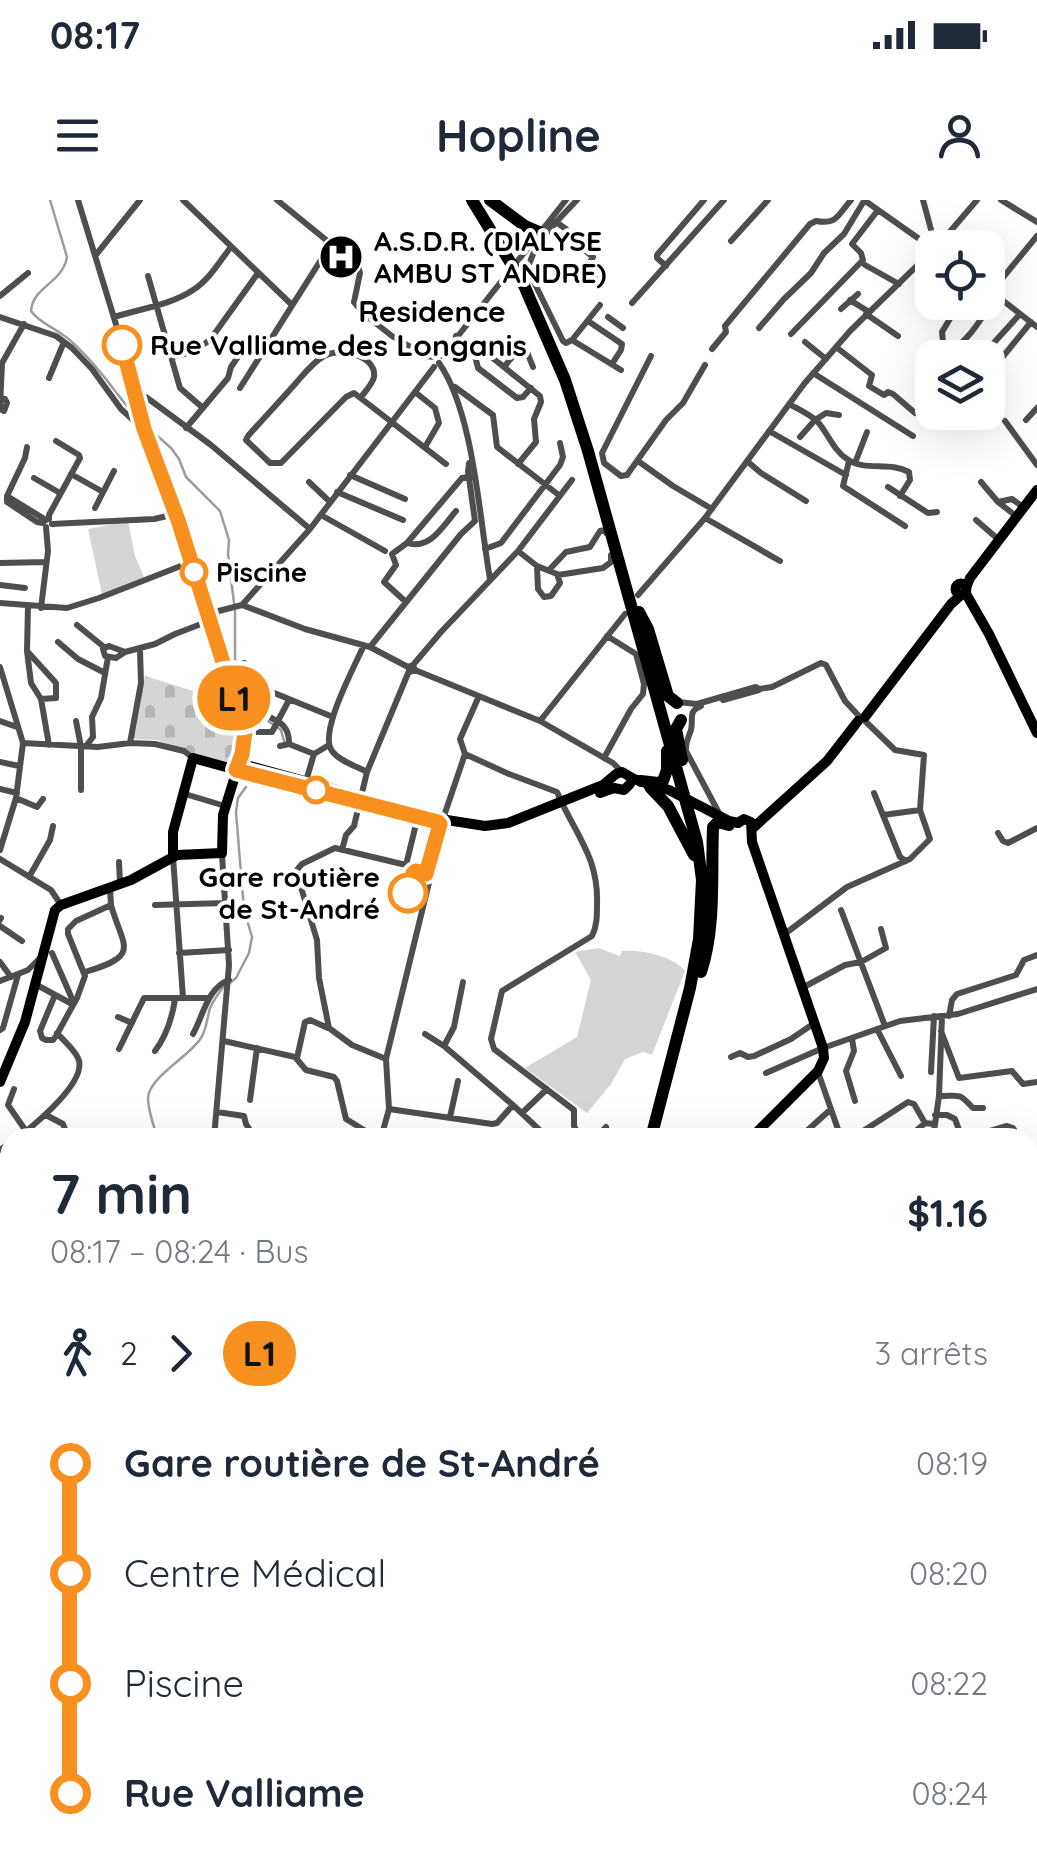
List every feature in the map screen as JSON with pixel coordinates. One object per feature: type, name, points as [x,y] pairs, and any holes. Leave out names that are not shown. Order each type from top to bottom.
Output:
[{"type":"highway","points":[[473,200],[507,250]]},
{"type":"highway","points":[[473,200],[507,250],[561,349],[582,410],[632,613],[683,767]]},
{"type":"highway","points":[[490,200],[539,232]]},
{"type":"highway","points":[[525,282],[580,422],[706,864],[705,939],[661,1128]]},
{"type":"highway","points":[[632,613],[648,629],[668,696],[683,711],[676,729],[684,784]]},
{"type":"highway","points":[[626,780],[660,782],[665,778],[666,741],[656,694]]},
{"type":"highway","points":[[626,780],[668,806],[701,871]]},
{"type":"highway","points":[[653,1128],[695,963],[702,905],[695,820]]},
{"type":"highway","points":[[695,989],[709,941],[713,828],[718,822],[744,827]]},
{"type":"main road","points":[[744,827],[827,761],[1037,490]]},
{"type":"main road","points":[[963,588],[1037,733]]},
{"type":"main road","points":[[173,856],[173,832],[193,758],[306,783],[418,816],[477,826],[498,825],[562,804],[604,784],[626,780],[744,827],[824,1058],[818,1071],[761,1128]]},
{"type":"main road","points":[[237,766],[443,821]]},
{"type":"main road","points":[[0,1082],[47,955],[55,910],[115,887],[173,856],[222,853],[221,828],[237,766]]},
{"type":"street","points":[[78,200],[139,396],[142,423],[176,514],[245,732],[237,766]]},
{"type":"street","points":[[95,256],[140,200]]},
{"type":"street","points":[[183,200],[292,305]]},
{"type":"street","points":[[278,200],[356,263],[360,270],[355,305],[392,336],[434,363],[451,384],[493,415],[497,447],[560,496]]},
{"type":"street","points":[[104,647],[108,657],[116,658],[237,606],[310,529],[434,363],[566,200]]},
{"type":"street","points":[[576,200],[556,222],[528,265],[566,343],[600,304]]},
{"type":"street","points":[[666,266],[657,254],[704,200]]},
{"type":"street","points":[[632,303],[724,200]]},
{"type":"street","points":[[732,241],[768,200]]},
{"type":"street","points":[[712,349],[726,332],[726,326],[810,224],[833,221],[851,200]]},
{"type":"street","points":[[759,328],[844,234],[864,200],[915,236]]},
{"type":"street","points":[[923,200],[930,230]]},
{"type":"street","points":[[1001,200],[1037,222]]},
{"type":"street","points":[[948,230],[975,201]]},
{"type":"street","points":[[791,334],[862,260],[852,244],[878,210]]},
{"type":"street","points":[[556,222],[593,257],[586,269],[600,283]]},
{"type":"street","points":[[1005,277],[1037,236]]},
{"type":"street","points":[[228,378],[241,386],[331,244]]},
{"type":"street","points":[[114,316],[174,300],[195,290],[231,246]]},
{"type":"street","points":[[864,265],[900,284]]},
{"type":"street","points":[[638,595],[705,518],[813,374],[915,267]]},
{"type":"street","points":[[0,296],[28,273]]},
{"type":"street","points":[[172,358],[192,352],[210,340],[258,274]]},
{"type":"street","points":[[148,276],[180,388],[203,408]]},
{"type":"street","points":[[842,309],[858,294]]},
{"type":"street","points":[[850,300],[898,336]]},
{"type":"street","points":[[1005,303],[1034,324],[1005,356]]},
{"type":"street","points":[[996,340],[1020,314]]},
{"type":"street","points":[[0,317],[56,336],[92,369],[131,420],[142,423]]},
{"type":"street","points":[[608,317],[623,328]]},
{"type":"street","points":[[588,320],[622,347],[612,364]]},
{"type":"street","points":[[949,320],[942,332],[946,354],[966,337],[976,320]]},
{"type":"street","points":[[608,334],[615,323]]},
{"type":"street","points":[[0,408],[2,364],[24,324]]},
{"type":"street","points":[[456,336],[484,351],[540,398],[534,419],[537,439],[518,464]]},
{"type":"street","points":[[186,428],[228,378],[250,339]]},
{"type":"street","points":[[572,340],[622,370]]},
{"type":"street","points":[[49,378],[64,342]]},
{"type":"street","points":[[805,342],[826,359]]},
{"type":"street","points":[[504,367],[522,345],[534,367]]},
{"type":"street","points":[[836,347],[872,376],[869,386],[884,395],[893,394],[915,413]]},
{"type":"street","points":[[473,348],[480,371],[517,398],[531,387]]},
{"type":"street","points":[[360,396],[374,378],[373,370],[352,353],[332,352],[303,375],[246,440],[270,464],[279,464],[352,393],[446,464]]},
{"type":"street","points":[[651,356],[602,453],[604,463],[620,476],[627,474],[683,403],[705,365]]},
{"type":"street","points":[[813,374],[913,436]]},
{"type":"street","points":[[451,384],[466,429],[468,475],[492,574]]},
{"type":"street","points":[[415,392],[435,408],[439,424],[424,447]]},
{"type":"street","points":[[139,396],[211,445],[310,529]]},
{"type":"street","points":[[789,404],[816,420],[838,452],[852,462],[893,466],[909,472],[910,480],[900,496]]},
{"type":"street","points":[[1026,420],[1037,408]]},
{"type":"street","points":[[800,437],[828,412],[839,415]]},
{"type":"street","points":[[1005,422],[1037,465]]},
{"type":"street","points":[[769,431],[846,475]]},
{"type":"street","points":[[867,432],[843,486],[905,526]]},
{"type":"street","points":[[854,435],[861,445]]},
{"type":"street","points":[[818,447],[829,438]]},
{"type":"street","points":[[42,608],[47,522],[80,456],[56,441]]},
{"type":"street","points":[[485,550],[501,543],[545,485],[562,460],[560,444]]},
{"type":"street","points":[[27,447],[7,496],[47,522],[154,519],[176,514]]},
{"type":"street","points":[[638,461],[712,509]]},
{"type":"street","points":[[747,461],[806,501]]},
{"type":"street","points":[[94,508],[114,470]]},
{"type":"street","points":[[71,474],[103,492]]},
{"type":"street","points":[[350,475],[405,499]]},
{"type":"street","points":[[406,602],[384,582],[396,565],[392,554],[468,475]]},
{"type":"street","points":[[34,478],[60,493]]},
{"type":"street","points":[[342,850],[346,835],[354,826],[366,770],[414,668],[492,574],[518,551],[572,480]]},
{"type":"street","points":[[309,482],[330,502]]},
{"type":"street","points":[[981,482],[998,502],[1012,499],[1019,512]]},
{"type":"street","points":[[888,488],[928,512],[937,512]]},
{"type":"street","points":[[337,492],[404,520]]},
{"type":"street","points":[[406,543],[418,546],[429,542],[456,511]]},
{"type":"street","points":[[320,514],[386,551]]},
{"type":"street","points":[[705,518],[780,561]]},
{"type":"street","points":[[976,520],[999,540]]},
{"type":"street","points":[[366,770],[338,757],[328,745],[333,717],[367,646],[461,534],[478,524]]},
{"type":"street","points":[[518,551],[537,566],[558,575],[603,568],[612,558],[605,530],[600,531],[590,547],[563,553],[549,570]]},
{"type":"street","points":[[0,562],[46,562]]},
{"type":"street","points":[[0,603],[67,608],[191,562]]},
{"type":"street","points":[[537,566],[538,590],[544,597],[551,596],[559,587],[558,575]]},
{"type":"street","points":[[0,585],[25,588]]},
{"type":"street","points":[[28,606],[31,683],[41,700],[49,745]]},
{"type":"street","points":[[237,606],[367,646],[540,721],[617,766],[626,780]]},
{"type":"street","points":[[540,721],[607,636],[632,613]]},
{"type":"street","points":[[77,625],[104,647],[125,652]]},
{"type":"street","points":[[606,760],[643,694],[644,684],[636,654],[607,636]]},
{"type":"street","points":[[58,642],[78,659],[105,673]]},
{"type":"street","points":[[130,743],[141,682],[140,650]]},
{"type":"street","points":[[28,651],[56,683],[56,698],[41,700]]},
{"type":"street","points":[[83,747],[93,737],[92,717],[100,702],[108,657]]},
{"type":"street","points":[[244,663],[247,692],[254,706],[288,732],[284,745],[314,754]]},
{"type":"street","points":[[744,827],[715,808],[686,751],[692,724],[683,711],[697,704],[756,687],[772,688],[824,663],[845,701],[896,750],[924,754],[920,810],[930,839],[908,861],[850,886],[782,933]]},
{"type":"street","points":[[0,667],[4,698],[23,743],[16,796],[0,850]]},
{"type":"street","points":[[245,680],[333,717]]},
{"type":"street","points":[[379,1128],[389,1108],[383,1058],[443,821],[465,754],[460,739],[479,696]]},
{"type":"street","points":[[276,726],[289,700]]},
{"type":"street","points":[[0,720],[17,727]]},
{"type":"street","points":[[76,721],[83,747],[81,790]]},
{"type":"street","points":[[245,732],[276,726]]},
{"type":"street","points":[[23,743],[116,747],[130,743],[173,748],[193,758]]},
{"type":"street","points":[[306,783],[314,754],[328,745]]},
{"type":"street","points":[[465,754],[556,792],[591,858],[598,889],[595,930],[588,940],[502,992],[491,1040],[494,1049],[574,1110],[575,1128]]},
{"type":"street","points":[[0,762],[20,766]]},
{"type":"street","points":[[0,789],[37,807],[43,800]]},
{"type":"street","points":[[874,793],[900,858],[908,861]]},
{"type":"street","points":[[183,794],[225,806]]},
{"type":"street","points":[[884,815],[920,810]]},
{"type":"street","points":[[326,1027],[317,940],[296,871],[335,848],[406,865],[418,816]]},
{"type":"street","points":[[28,878],[50,840],[53,826]]},
{"type":"street","points":[[998,833],[1008,842],[1037,828]]},
{"type":"street","points":[[215,1128],[229,982],[222,853]]},
{"type":"street","points":[[154,1051],[164,1038],[179,998],[173,856]]},
{"type":"street","points":[[0,859],[55,893],[61,905]]},
{"type":"street","points":[[72,990],[84,972],[118,958],[124,950],[111,905],[119,862]]},
{"type":"street","points":[[155,905],[226,903]]},
{"type":"street","points":[[55,994],[40,1032],[42,1038],[50,1040],[77,998],[85,976],[68,929],[76,921],[111,905]]},
{"type":"street","points":[[841,910],[900,1076]]},
{"type":"street","points":[[0,921],[22,941]]},
{"type":"street","points":[[801,989],[886,948],[881,929]]},
{"type":"street","points":[[180,953],[229,950]]},
{"type":"street","points":[[931,1072],[942,1016],[957,994],[1016,975],[1024,960],[1037,954]]},
{"type":"street","points":[[0,982],[28,970],[47,955],[72,990],[73,1002]]},
{"type":"street","points":[[0,962],[14,976]]},
{"type":"street","points":[[0,1030],[14,976]]},
{"type":"street","points":[[193,1034],[208,998],[221,983],[229,982]]},
{"type":"street","points":[[444,1046],[454,1027],[463,982]]},
{"type":"street","points":[[34,984],[73,1002]]},
{"type":"street","points":[[766,1073],[822,1048],[910,1018],[942,1016],[1037,989]]},
{"type":"street","points":[[119,1049],[144,998],[208,998]]},
{"type":"street","points":[[935,1128],[942,1016]]},
{"type":"street","points":[[118,1017],[132,1024]]},
{"type":"street","points":[[297,1058],[305,1022],[310,1020],[383,1058]]},
{"type":"street","points":[[730,1057],[740,1053],[748,1058],[754,1056],[814,1024]]},
{"type":"street","points":[[941,1032],[959,1078],[1008,1071],[1015,1073],[1023,1084],[1037,1082]]},
{"type":"street","points":[[30,1128],[57,1106],[80,1066],[78,1057],[57,1033]]},
{"type":"street","points":[[425,1034],[538,1128]]},
{"type":"street","points":[[852,1039],[854,1050],[846,1072],[855,1101]]},
{"type":"street","points":[[224,1041],[297,1058],[306,1070],[336,1079],[346,1118],[362,1128]]},
{"type":"street","points":[[250,1100],[256,1048]]},
{"type":"street","points":[[818,1071],[838,1128]]},
{"type":"street","points":[[450,1117],[458,1082]]},
{"type":"street","points":[[522,1113],[546,1088]]},
{"type":"street","points":[[14,1090],[8,1105],[24,1128]]},
{"type":"street","points":[[939,1096],[960,1096],[972,1108],[983,1108]]},
{"type":"street","points":[[867,1128],[906,1102],[914,1104],[924,1123]]},
{"type":"street","points":[[389,1108],[492,1124],[514,1105]]},
{"type":"street","points":[[810,1128],[831,1109]]},
{"type":"street","points":[[216,1112],[244,1116],[248,1128]]},
{"type":"street","points":[[46,1115],[66,1128]]},
{"type":"street","points":[[919,1128],[948,1115],[958,1128]]},
{"type":"green space","points":[[128,521],[144,577],[102,594],[88,529]]},
{"type":"green space","points":[[145,676],[203,694],[226,687],[241,739],[235,764],[193,755],[156,740],[133,739]]},
{"type":"green space","points":[[598,948],[620,956],[622,951],[647,952],[673,961],[685,971],[652,1055],[643,1052],[625,1059],[587,1113],[525,1068],[577,1037],[591,980],[575,952]]},
{"type":"waterway","points":[[50,200],[67,257],[60,273],[37,296],[31,311],[75,345],[138,419]]},
{"type":"waterway","points":[[144,424],[171,448],[186,477],[220,511],[229,540],[234,603]]},
{"type":"waterway","points":[[235,611],[235,659],[244,692]]},
{"type":"waterway","points":[[255,712],[281,730],[284,741]]},
{"type":"waterway","points":[[230,983],[249,953],[252,937],[244,910],[236,812],[238,798],[246,787]]},
{"type":"waterway","points":[[154,1128],[149,1108],[150,1090],[201,1038],[210,1008],[223,987]]},
{"type":"bus line","name":"L1","points":[[122,345],[144,429],[178,520],[245,732],[236,770],[438,822],[426,874],[413,873],[408,893]]},
{"type":"place","name":"A.S.D.R. (DIALYSE AMBU ST ANDRE)","points":[[341,257]]},
{"type":"place","name":"Rue Valliame","points":[[122,345]]},
{"type":"place","name":"Piscine","points":[[194,572]]},
{"type":"place","name":"Gare routière de St-André","points":[[408,893]]},
{"type":"district","name":"Residence des Longanis","points":[[432,329]]}]
